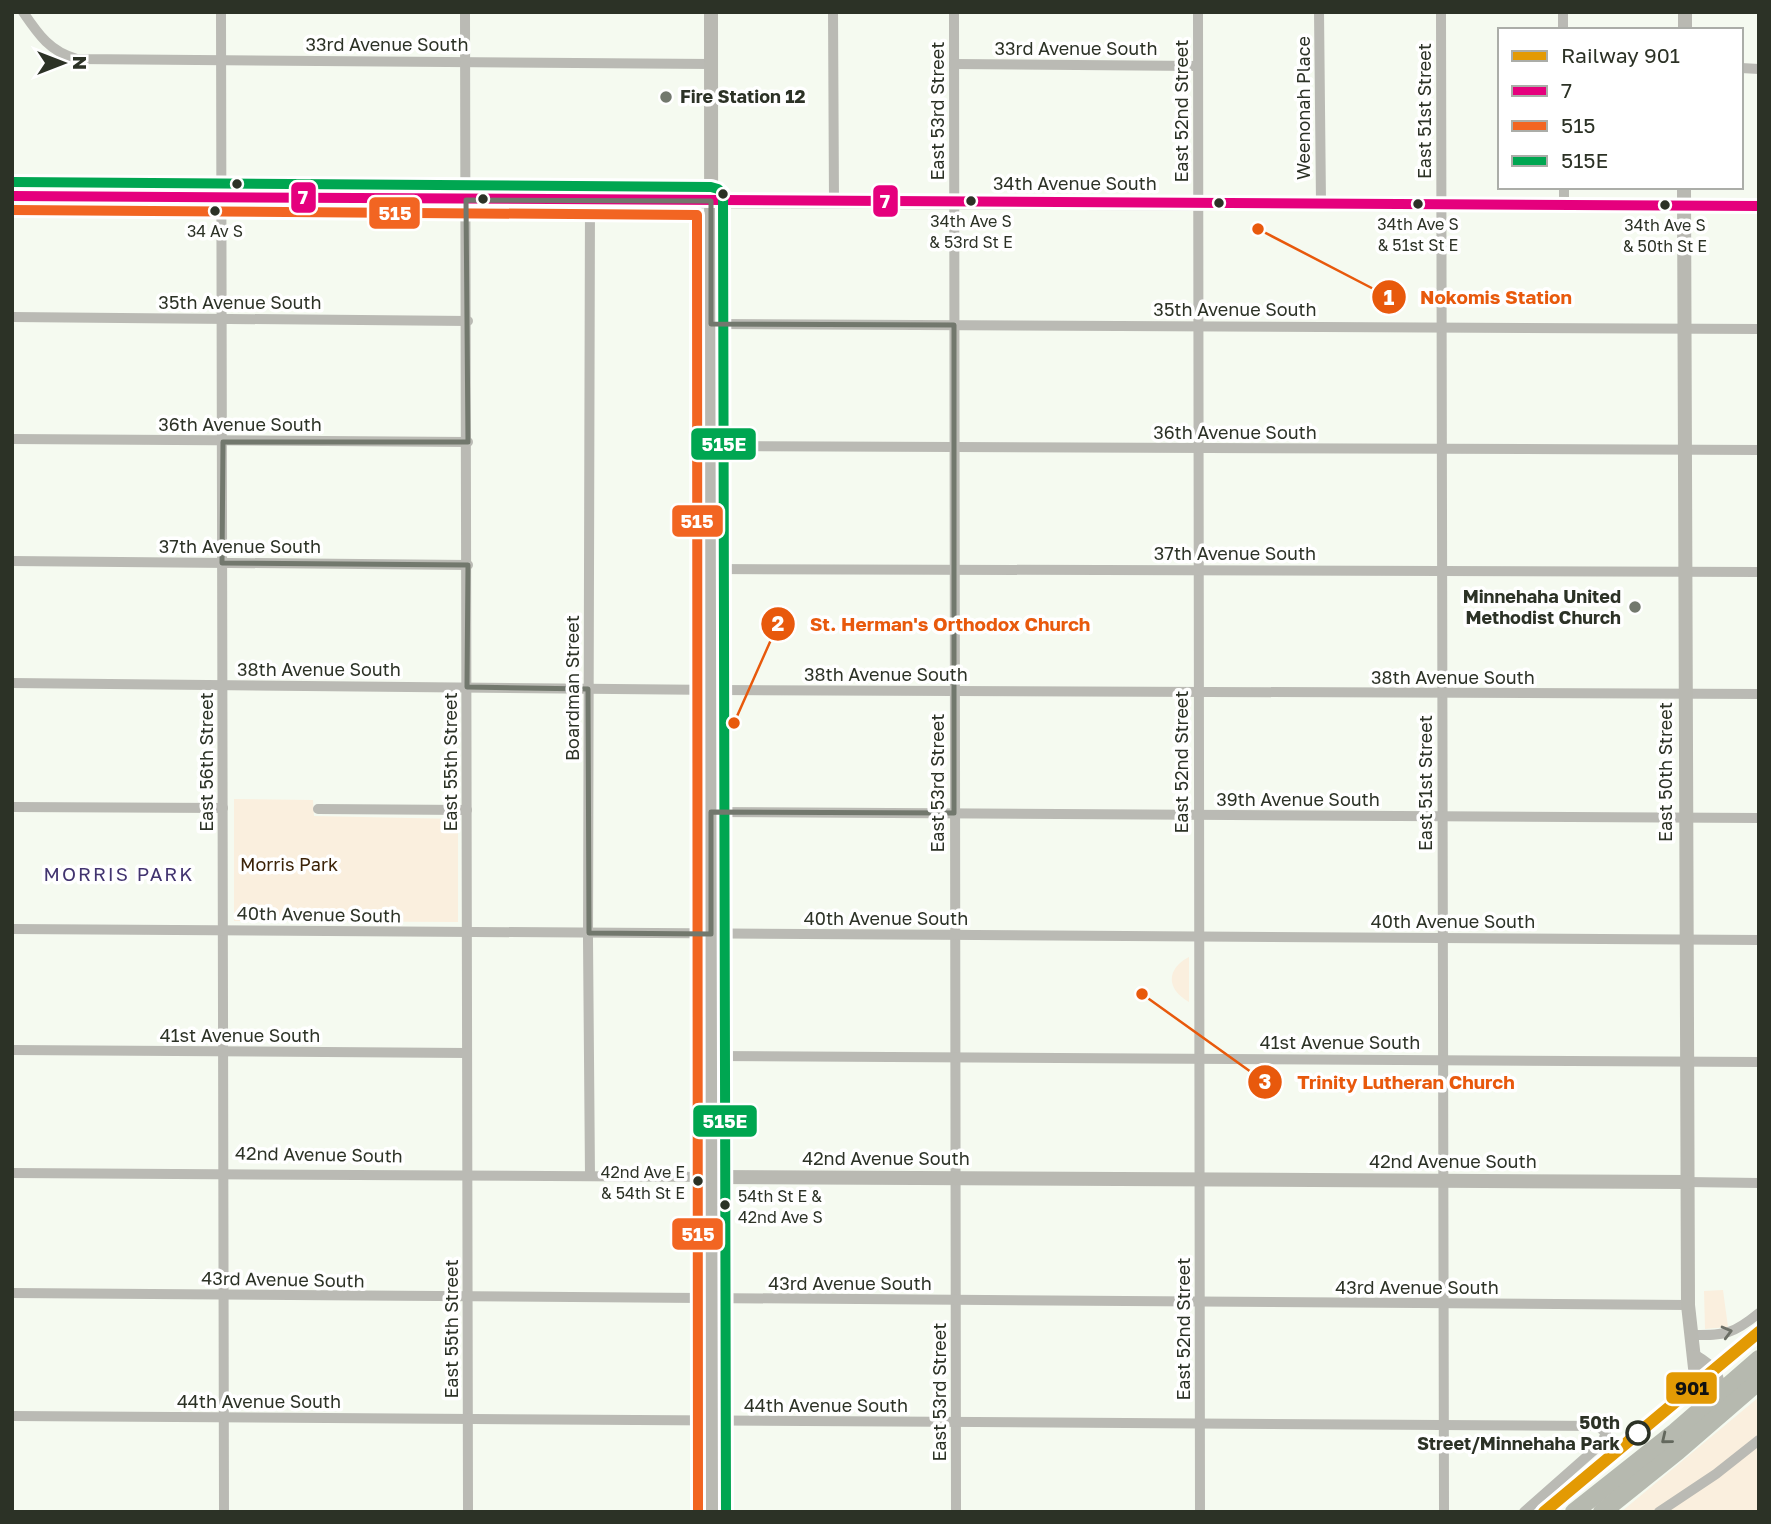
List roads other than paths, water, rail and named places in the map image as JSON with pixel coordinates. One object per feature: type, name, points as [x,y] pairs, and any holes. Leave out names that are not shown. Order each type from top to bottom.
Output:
[{"type":"highway","points":[[1602,1512],[1723,1402],[1759,1359]]},
{"type":"highway","points":[[1574,1512],[1723,1402],[1759,1381]]},
{"type":"street","name":"33rd Avenue South","points":[[23,12],[42,39],[64,56],[77,59],[710,64]]},
{"type":"street","name":"East 56th Street","points":[[221,12],[224,1512]]},
{"type":"street","name":"East 55th Street","points":[[466,12],[468,1512]]},
{"type":"street","points":[[710,12],[712,1512]]},
{"type":"street","points":[[833,12],[834,201]]},
{"type":"street","name":"East 53rd Street","points":[[954,12],[956,1512]]},
{"type":"street","name":"East 52nd Street","points":[[1198,12],[1200,1512]]},
{"type":"street","name":"Weenonah Place","points":[[1319,12],[1321,203]]},
{"type":"street","name":"East 51st Street","points":[[1441,12],[1444,1512]]},
{"type":"street","name":"33rd Avenue South","points":[[954,64],[1198,66]]},
{"type":"street","points":[[1564,189],[1564,204]]},
{"type":"street","name":"East 50th Street","points":[[1685,189],[1688,1305],[1695,1357],[1707,1364],[1716,1375],[1723,1402]]},
{"type":"street","name":"34th Avenue South","points":[[12,195],[590,201],[1759,206]]},
{"type":"street","name":"Boardman Street","points":[[590,201],[590,1176]]},
{"type":"street","name":"35th Avenue South","points":[[12,317],[468,321]]},
{"type":"street","name":"35th Avenue South","points":[[711,324],[1759,328]]},
{"type":"street","name":"36th Avenue South","points":[[12,439],[468,442]]},
{"type":"street","name":"36th Avenue South","points":[[711,446],[1759,450]]},
{"type":"street","name":"37th Avenue South","points":[[12,561],[468,565]]},
{"type":"street","name":"37th Avenue South","points":[[710,569],[1759,572]]},
{"type":"street","name":"38th Avenue South","points":[[12,683],[710,690],[1759,694]]},
{"type":"street","points":[[12,807],[223,808]]},
{"type":"street","points":[[318,809],[467,810]]},
{"type":"street","name":"39th Avenue South","points":[[711,812],[1759,818]]},
{"type":"street","name":"40th Avenue South","points":[[12,929],[1759,940]]},
{"type":"street","name":"41st Avenue South","points":[[12,1050],[467,1054]]},
{"type":"street","name":"41st Avenue South","points":[[712,1056],[1759,1062]]},
{"type":"street","name":"42nd Avenue South","points":[[12,1172],[1759,1183]]},
{"type":"street","name":"43rd Avenue South","points":[[12,1293],[1688,1305]]},
{"type":"street","points":[[1690,1335],[1721,1335],[1732,1332],[1743,1327],[1759,1313]]},
{"type":"street","name":"44th Avenue South","points":[[12,1416],[1598,1426],[1606,1433],[1601,1444],[1524,1512]]},
{"type":"street","points":[[1659,1512],[1701,1485],[1759,1440]]},
{"type":"rail line","name":"901","points":[[1544,1512],[1759,1332]]},
{"type":"place","name":"Fire Station 12","points":[[666,97]]},
{"type":"place","name":"34th Ave S & 53rd St E","points":[[971,201]]},
{"type":"place","name":"34th Ave S & 51st St E","points":[[1418,204]]},
{"type":"place","name":"34th Ave S & 50th St E","points":[[1665,205]]},
{"type":"place","name":"34 Av S","points":[[215,211]]},
{"type":"place","name":"Nokomis Station","points":[[1258,229]]},
{"type":"place","name":"Minnehaha United Methodist Church","points":[[1635,607]]},
{"type":"place","name":"St. Herman's Orthodox Church","points":[[734,723]]},
{"type":"place","name":"Trinity Lutheran Church","points":[[1142,994]]},
{"type":"place","name":"42nd Ave E & 54th St E","points":[[698,1181]]},
{"type":"place","name":"54th St E & 42nd Ave S","points":[[725,1205]]},
{"type":"place","name":"50th Street/Minnehaha Park","points":[[1638,1433]]},
{"type":"district","name":"MORRIS PARK","points":[[119,874]]},
{"type":"park label","name":"Morris Park","points":[[289,865]]}]
